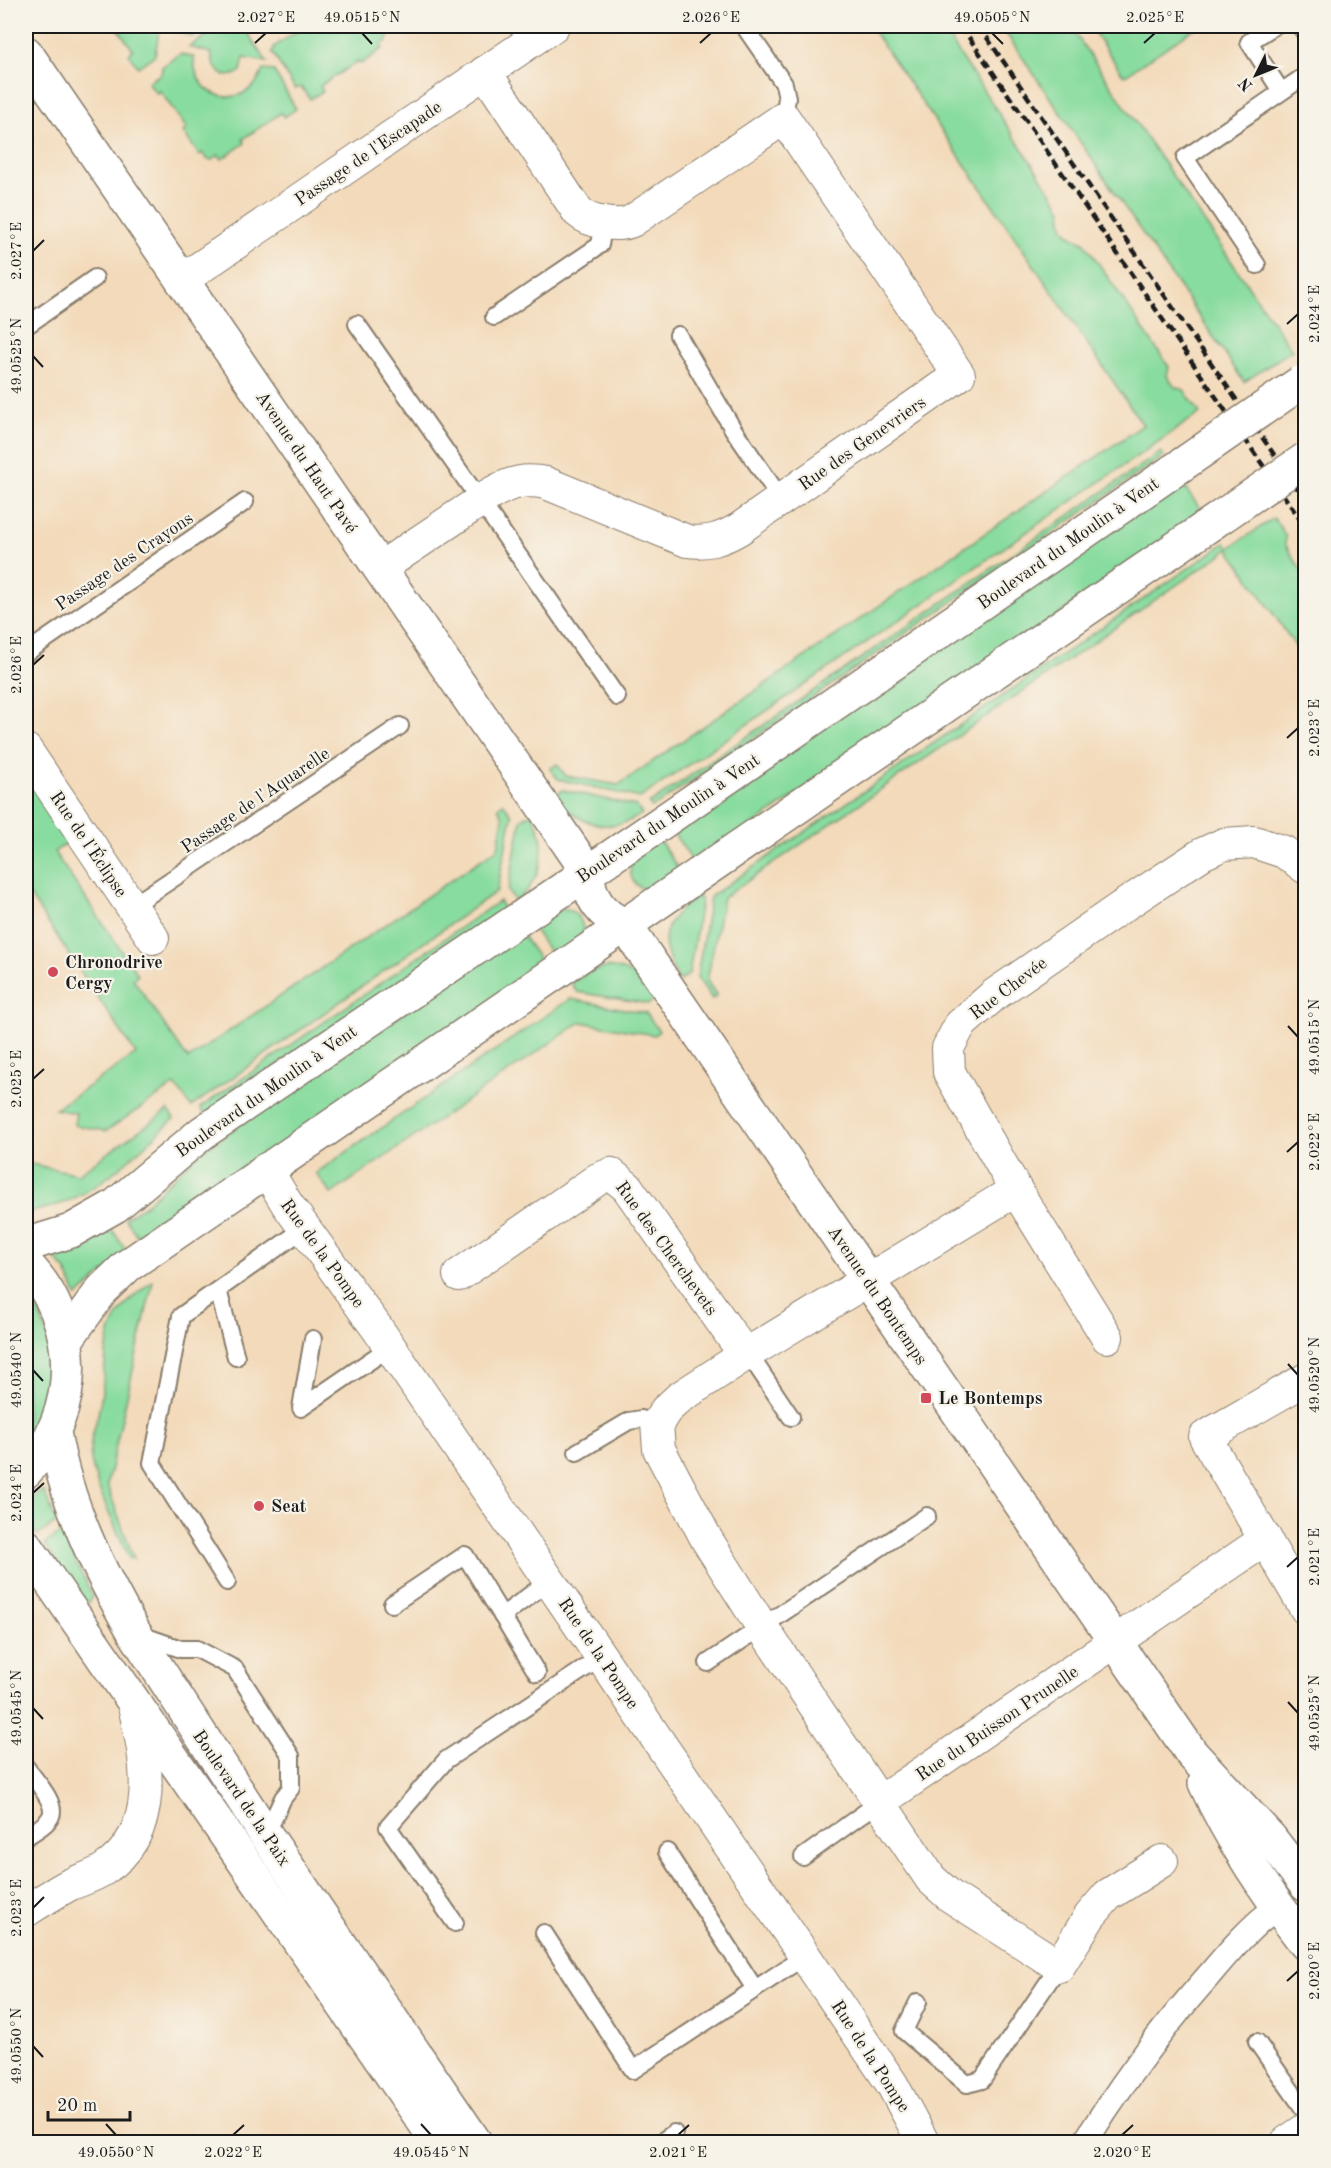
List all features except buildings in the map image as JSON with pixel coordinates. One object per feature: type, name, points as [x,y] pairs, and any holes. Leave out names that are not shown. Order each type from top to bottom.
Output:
[{"type":"main road","name":"Avenue du Haut Pavé","points":[[26,53],[588,872]]},
{"type":"main road","name":"Boulevard du Moulin à Vent","points":[[26,1245],[71,1231],[115,1206],[202,1133],[588,872],[1303,381]]},
{"type":"main road","points":[[66,1340],[86,1309],[117,1274],[266,1169],[1305,459]]},
{"type":"main road","name":"Avenue du Bontemps","points":[[588,872],[588,888],[609,918],[625,925],[1192,1754],[1235,1842],[1305,1944]]},
{"type":"main road","points":[[26,1264],[52,1301],[66,1340],[67,1387],[54,1432],[26,1471]]},
{"type":"main road","name":"Boulevard de la Paix","points":[[54,1432],[60,1468],[71,1502],[96,1561],[134,1632],[266,1835],[475,2142]]},
{"type":"main road","name":"Boulevard de la Paix","points":[[26,1546],[438,2142]]},
{"type":"main road","name":"Avenue du Bontemps","points":[[1192,1754],[1303,1877]]},
{"type":"street","name":"Passage de l'Escapade","points":[[182,280],[553,26]]},
{"type":"street","points":[[485,72],[578,212],[587,218],[619,225],[632,220],[784,118]]},
{"type":"street","name":"Rue des Genevriers","points":[[380,568],[506,485],[532,480],[546,483],[679,538],[706,543],[727,536],[959,375],[784,118]]},
{"type":"street","name":"Rue de l'Éclipse","points":[[26,750],[153,938]]},
{"type":"street","name":"Rue Chevée","points":[[1107,1337],[1016,1190],[950,1072],[948,1048],[960,1025],[994,995],[1202,854],[1224,844],[1254,842],[1284,852],[1305,868]]},
{"type":"street","name":"Rue de la Pompe","points":[[266,1169],[390,1347],[892,2084],[923,2142]]},
{"type":"street","name":"Rue des Cherchevets","points":[[459,1275],[598,1179],[611,1174],[627,1187],[747,1354]]},
{"type":"street","points":[[1016,1190],[678,1398],[657,1424],[659,1449],[707,1540],[762,1627],[878,1803],[931,1879],[944,1890],[1059,1966],[1090,1916],[1108,1895],[1162,1861]]},
{"type":"street","points":[[1305,1379],[1204,1437],[1266,1539],[1305,1609]]},
{"type":"street","name":"Rue du Buisson Prunelle","points":[[878,1803],[1266,1539]]},
{"type":"street","points":[[26,1911],[70,1884],[102,1871],[128,1845],[136,1829],[147,1797],[147,1771],[131,1695]]},
{"type":"street","points":[[1085,2142],[1121,2084],[1188,1998],[1244,1934],[1278,1906]]},
{"type":"street","points":[[1287,2142],[1305,2129]]},
{"type":"lane","points":[[744,26],[784,84],[787,98],[784,118]]},
{"type":"lane","points":[[1274,26],[1249,42],[1281,91]]},
{"type":"lane","points":[[1299,26],[1305,34]]},
{"type":"lane","points":[[1257,265],[1185,159],[1305,75]]},
{"type":"lane","points":[[494,316],[600,245],[604,221]]},
{"type":"lane","points":[[26,326],[95,278]]},
{"type":"lane","points":[[357,324],[617,697]]},
{"type":"lane","points":[[678,335],[733,429],[781,499]]},
{"type":"lane","name":"Passage des Crayons","points":[[26,653],[244,502]]},
{"type":"lane","name":"Passage de l'Aquarelle","points":[[132,906],[400,726]]},
{"type":"lane","points":[[227,1581],[152,1463],[181,1316],[305,1228]]},
{"type":"lane","points":[[218,1290],[236,1357]]},
{"type":"lane","points":[[313,1339],[301,1408],[390,1347]]},
{"type":"lane","name":"Rue des Cherchevets","points":[[747,1354],[791,1417]]},
{"type":"lane","points":[[577,1452],[629,1420],[641,1419],[657,1424]]},
{"type":"lane","points":[[708,1663],[927,1516]]},
{"type":"lane","points":[[392,1604],[465,1555],[537,1673]]},
{"type":"lane","points":[[502,1616],[549,1581]]},
{"type":"lane","points":[[134,1632],[181,1649],[197,1649],[235,1669],[291,1756],[291,1788],[283,1798],[266,1835]]},
{"type":"lane","points":[[455,1923],[388,1827],[446,1760],[602,1657]]},
{"type":"lane","points":[[26,1767],[52,1809],[47,1821],[26,1837]]},
{"type":"lane","name":"Rue du Buisson Prunelle","points":[[803,1857],[878,1803]]},
{"type":"lane","points":[[667,1852],[755,1989]]},
{"type":"lane","points":[[544,1933],[633,2070],[805,1956]]},
{"type":"lane","points":[[918,2002],[904,2031],[967,2084],[982,2080],[1059,1966]]},
{"type":"lane","points":[[1257,2042],[1305,2112]]},
{"type":"green space","points":[[116,26],[160,26],[155,55],[138,67],[129,54],[133,50]]},
{"type":"green space","points":[[170,26],[202,26],[204,29],[192,37],[170,29]]},
{"type":"green space","points":[[221,26],[243,26],[267,62],[244,58],[241,71],[229,76],[220,73],[214,65],[211,53],[189,47]]},
{"type":"green space","points":[[305,26],[387,26],[384,29],[389,35],[387,41],[381,45],[383,48],[361,64],[358,61],[320,86],[323,91],[310,99],[301,87],[295,89],[272,52],[275,46]]},
{"type":"green space","points":[[870,26],[941,26],[1062,209],[1063,226],[1073,237],[1084,242],[1169,367],[1167,376],[1175,387],[1184,390],[1200,413],[640,798],[558,779],[550,769],[557,764],[566,776],[618,785],[1143,425]]},
{"type":"green space","points":[[1001,26],[1070,26],[1292,350],[1244,382]]},
{"type":"green space","points":[[1090,26],[1198,26],[1124,76]]},
{"type":"green space","points":[[180,54],[194,57],[196,72],[202,84],[211,92],[222,96],[234,96],[246,92],[256,83],[263,70],[274,71],[296,109],[284,117],[281,113],[243,139],[245,143],[222,159],[219,155],[212,160],[207,159],[202,153],[199,155],[183,132],[187,129],[160,91],[156,93],[148,82],[161,74],[162,67]]},
{"type":"green space","points":[[1161,452],[1164,456],[652,808],[649,804]]},
{"type":"green space","points":[[1180,481],[1204,514],[695,865],[670,828]]},
{"type":"green space","points":[[1274,518],[1286,537],[1285,544],[1305,576],[1305,660],[1229,549],[723,898],[707,981],[717,996],[712,999],[697,977],[710,897],[1225,543],[1229,548]]},
{"type":"green space","points":[[34,786],[72,840],[54,852],[138,975],[133,979],[188,1059],[498,848],[503,818],[498,807],[503,803],[512,815],[497,891],[191,1107],[175,1085],[106,1131],[74,1125],[76,1113],[55,1109],[136,1054],[26,890],[26,790]]},
{"type":"green space","points":[[563,790],[636,806],[642,814],[630,821],[618,824],[594,824],[573,813],[554,795]]},
{"type":"green space","points":[[531,813],[541,836],[541,860],[532,882],[515,901],[508,891],[521,820]]},
{"type":"green space","points":[[658,838],[681,873],[657,888],[645,889],[633,881],[631,868],[636,856]]},
{"type":"green space","points":[[698,896],[701,901],[689,974],[680,981],[668,955],[665,944],[666,934],[669,924],[676,915]]},
{"type":"green space","points":[[499,901],[504,909],[205,1115],[200,1108]]},
{"type":"green space","points":[[564,908],[579,918],[583,926],[583,936],[554,959],[531,925]]},
{"type":"green space","points":[[521,933],[544,966],[142,1243],[125,1218],[144,1206],[200,1152]]},
{"type":"green space","points":[[608,967],[623,970],[635,976],[656,998],[649,1004],[577,992],[571,983],[588,972]]},
{"type":"green space","points":[[570,999],[646,1013],[659,1031],[654,1035],[581,1022],[331,1194],[316,1173]]},
{"type":"green space","points":[[168,1110],[174,1119],[106,1178],[70,1200],[49,1208],[26,1212],[26,1163],[78,1174]]},
{"type":"green space","points":[[109,1225],[127,1252],[77,1297],[66,1271],[49,1252]]},
{"type":"green space","points":[[153,1281],[107,1485],[134,1559],[129,1558],[102,1497],[91,1459],[91,1446],[99,1410],[106,1353],[114,1324],[122,1310]]},
{"type":"green space","points":[[26,1290],[45,1329],[51,1368],[44,1408],[37,1428],[26,1447]]},
{"type":"green space","points":[[43,1490],[57,1522],[38,1535],[26,1523],[26,1503]]},
{"type":"green space","points":[[61,1533],[93,1596],[89,1603],[84,1602],[45,1544]]},
{"type":"railway","points":[[961,26],[1306,528]]},
{"type":"railway","points":[[979,26],[1306,501]]},
{"type":"place","name":"Chronodrive Cergy","points":[[53,972]]},
{"type":"place","name":"Le Bontemps","points":[[926,1398]]},
{"type":"place","name":"Seat","points":[[259,1506]]}]
